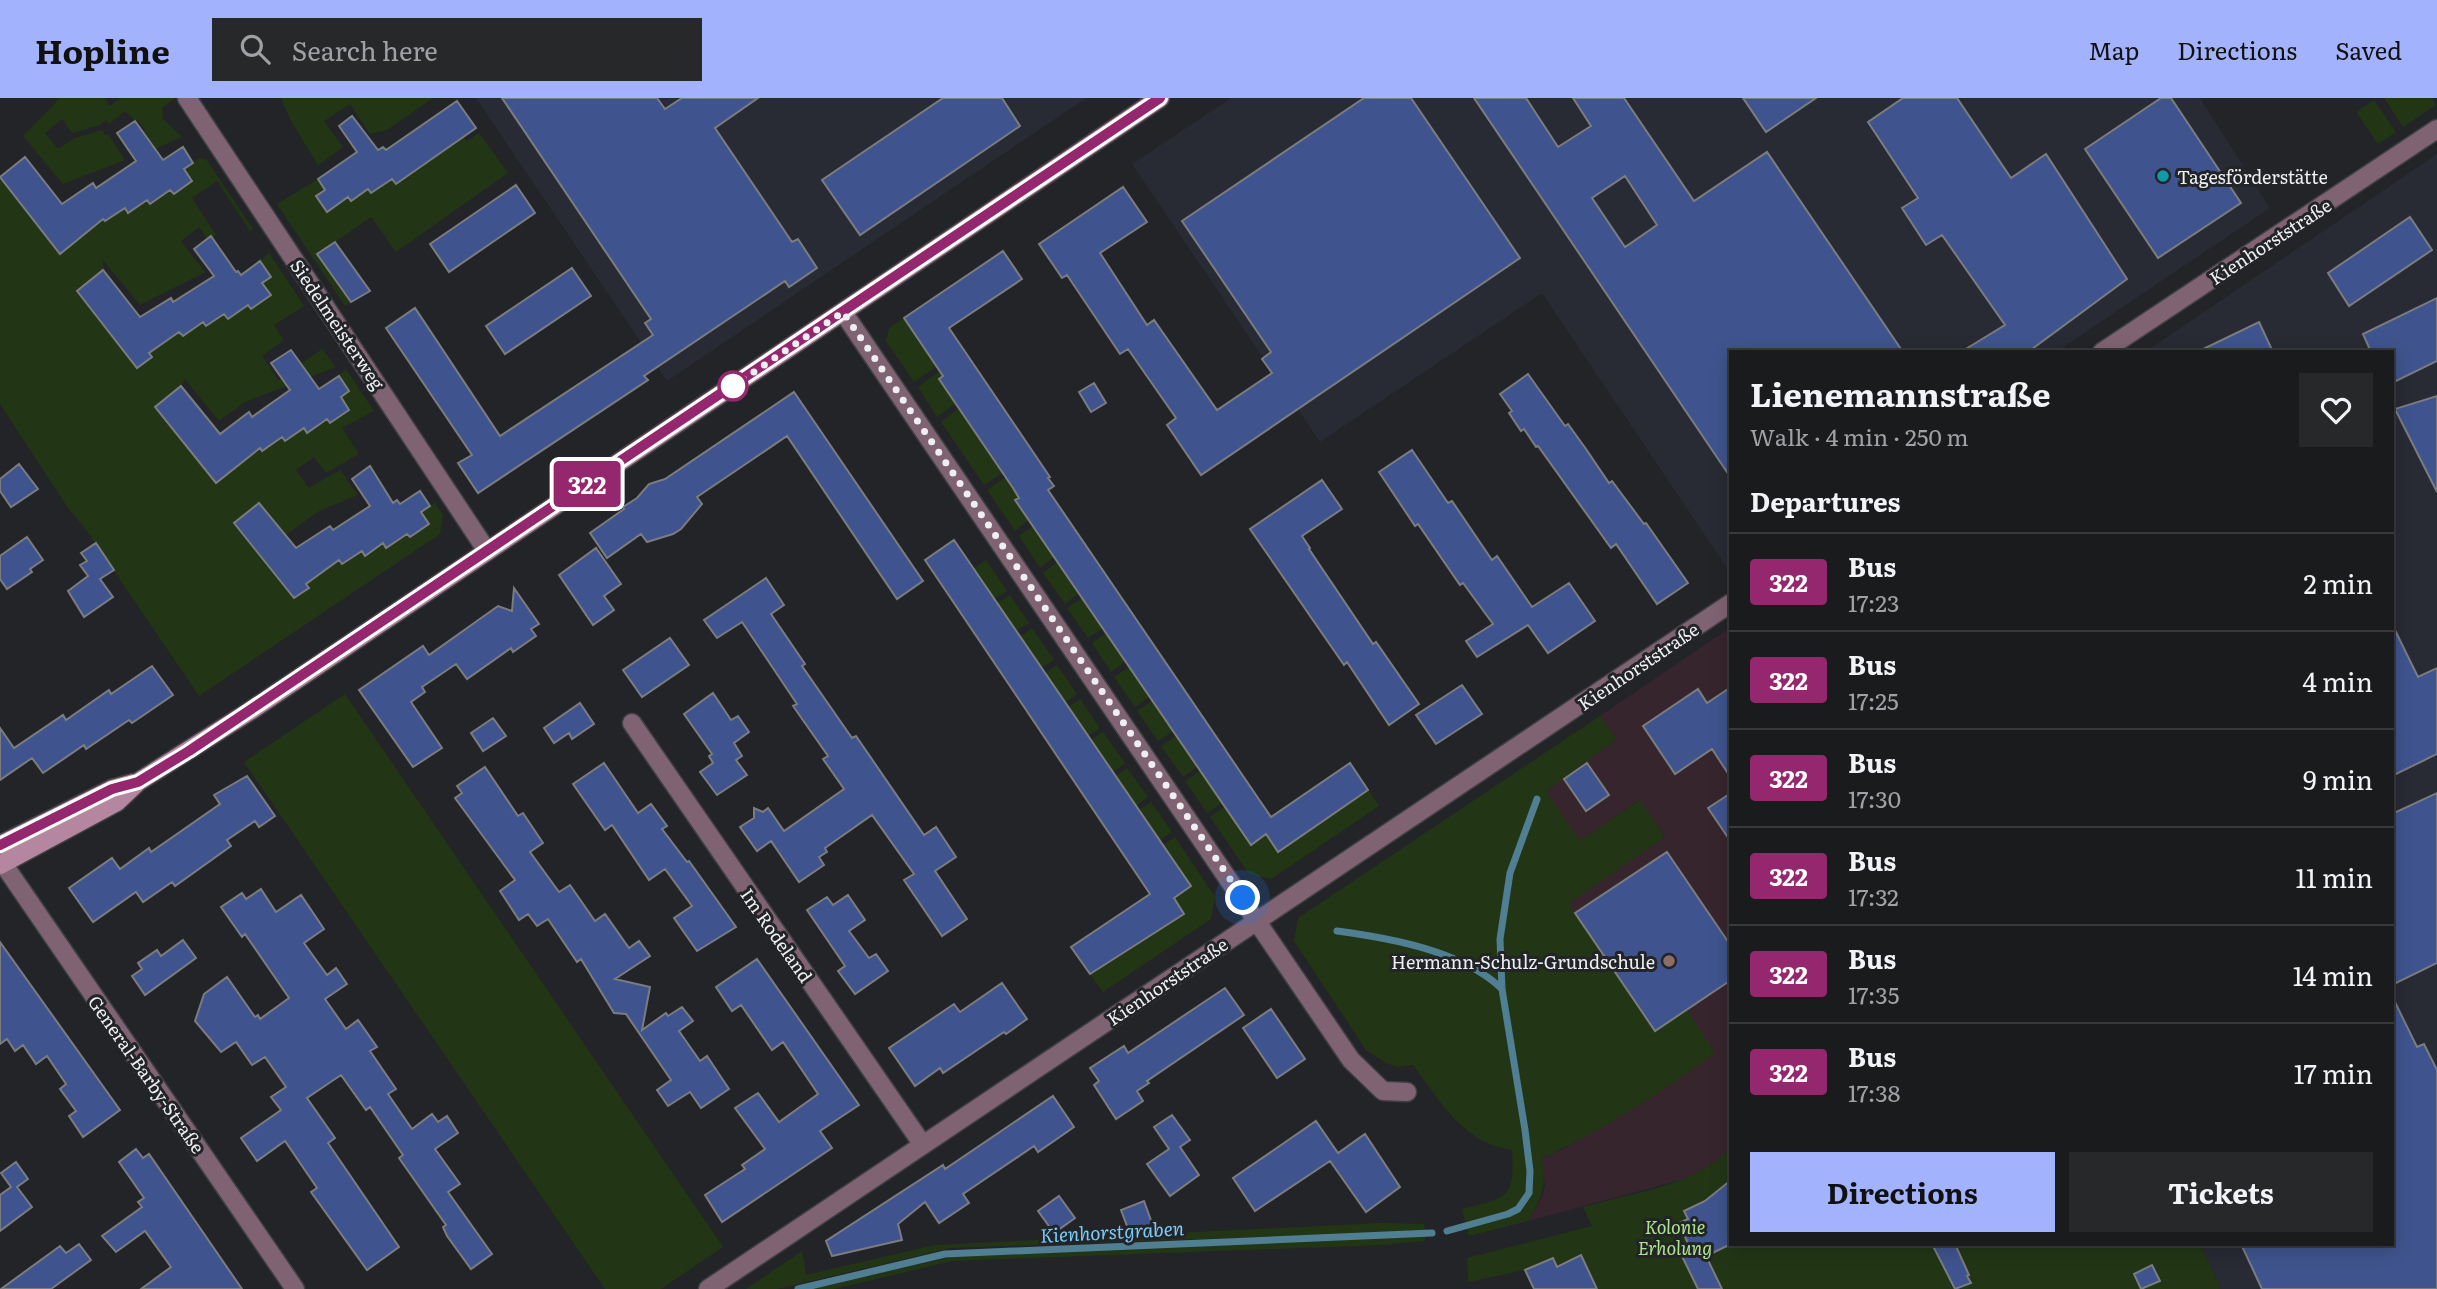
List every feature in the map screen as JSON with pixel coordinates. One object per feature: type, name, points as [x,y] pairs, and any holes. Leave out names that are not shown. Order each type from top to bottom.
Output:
[{"type":"main road","points":[[1,862],[117,802],[138,782],[230,724],[1160,98]]},
{"type":"main road","points":[[0,845],[112,789],[138,782]]},
{"type":"street","name":"Siedelmeisterweg","points":[[187,98],[487,551]]},
{"type":"street","name":"Kienhorststraße","points":[[2105,350],[2437,129]]},
{"type":"street","points":[[843,312],[1351,1060],[1384,1091],[1407,1092]]},
{"type":"street","name":"Kienhorststraße","points":[[708,1289],[1729,604]]},
{"type":"street","name":"Im Rodeland","points":[[632,723],[923,1145]]},
{"type":"street","name":"General-Barby-Straße","points":[[1,862],[295,1289]]},
{"type":"shaded area","points":[[476,98],[1086,98],[667,381]]},
{"type":"shaded area","points":[[1231,98],[2200,98],[2270,208],[2059,350],[1729,350],[1729,571],[1542,293],[1320,442],[1132,164]]},
{"type":"shaded area","points":[[2437,154],[2437,1289],[2221,1289],[2201,1246],[2394,1246],[2394,350],[2148,350]]},
{"type":"shaded area","name":"Hermann-Schulz-Grundschule","points":[[1729,628],[1729,1150],[1692,1177],[1528,1221],[1542,1198],[1545,1186],[1541,1159],[1565,1148],[1651,1097],[1655,1031],[1568,903],[1665,836],[1639,800],[1580,842],[1545,791],[1617,739],[1600,716]]},
{"type":"green space","points":[[60,98],[104,98],[110,106],[121,98],[175,98],[162,108],[163,119],[182,137],[136,157],[141,134],[145,130],[137,119],[135,121],[125,111],[109,124],[106,120],[100,125],[72,133],[62,119],[45,133],[58,149],[75,138],[102,130],[105,135],[108,134],[125,160],[63,184],[23,136]]},
{"type":"green space","points":[[281,98],[433,98],[387,130],[370,134],[350,104],[324,121],[343,147],[318,165],[291,121]]},
{"type":"green space","points":[[2384,98],[2432,98],[2436,105],[2403,127]]},
{"type":"green space","points":[[2374,100],[2396,132],[2378,144],[2356,112]]},
{"type":"green space","points":[[479,133],[508,173],[396,252],[371,217],[318,254],[351,302],[345,306],[277,204],[318,179],[325,190],[327,212],[348,197],[351,201],[368,189],[372,193],[392,179],[396,183],[464,137],[467,141]]},
{"type":"green space","points":[[199,158],[206,159],[253,229],[250,231],[217,181],[192,198],[216,235],[208,239],[199,227],[181,241],[205,272],[140,305],[103,260],[103,270],[77,291],[138,368],[152,357],[149,353],[179,332],[203,322],[207,326],[224,314],[228,318],[270,276],[260,261],[269,253],[304,306],[274,325],[284,340],[262,356],[278,380],[322,349],[336,367],[245,402],[219,421],[185,379],[181,386],[155,407],[216,483],[259,446],[261,450],[282,437],[285,441],[304,428],[307,432],[327,419],[330,423],[349,410],[341,397],[349,390],[339,376],[346,369],[374,411],[342,428],[359,454],[326,473],[314,457],[296,470],[309,488],[340,470],[358,495],[319,511],[286,535],[260,503],[235,523],[294,598],[308,588],[306,584],[339,560],[342,564],[362,551],[365,556],[383,543],[386,547],[407,534],[411,537],[429,524],[421,512],[435,503],[443,515],[440,534],[199,696],[87,531],[68,508],[0,404],[0,179],[60,254],[102,217],[105,221],[125,208],[129,213],[147,200],[150,204],[170,190],[192,181],[184,169]]},
{"type":"green space","points":[[904,318],[937,366],[914,382],[886,341],[889,328]]},
{"type":"green space","points":[[940,371],[943,376],[939,380],[950,395],[960,400],[937,417],[918,387]]},
{"type":"green space","points":[[963,405],[987,449],[1007,470],[984,485],[941,422]]},
{"type":"green space","points":[[1010,474],[1017,485],[1013,489],[1019,498],[1016,500],[1029,520],[1015,531],[987,490]]},
{"type":"green space","points":[[1033,526],[1054,557],[1040,568],[1019,536]]},
{"type":"green space","points":[[986,560],[1007,591],[994,599],[973,569]]},
{"type":"green space","points":[[1057,562],[1079,593],[1065,604],[1043,573]]},
{"type":"green space","points":[[1010,595],[1029,623],[1016,631],[997,603]]},
{"type":"green space","points":[[1082,598],[1103,628],[1088,638],[1067,608]]},
{"type":"green space","points":[[1032,628],[1054,660],[1041,668],[1020,637]]},
{"type":"green space","points":[[1106,633],[1125,662],[1111,672],[1092,643]]},
{"type":"green space","points":[[1057,665],[1077,694],[1065,703],[1045,673]]},
{"type":"green space","points":[[1129,667],[1149,697],[1135,707],[1114,677]]},
{"type":"green space","points":[[345,694],[723,1247],[661,1289],[605,1289],[244,762]]},
{"type":"green space","points":[[1080,699],[1100,728],[1088,736],[1068,707]]},
{"type":"green space","points":[[1152,701],[1173,731],[1158,741],[1137,711]]},
{"type":"green space","points":[[1600,716],[1617,739],[1546,791],[1580,841],[1640,800],[1665,837],[1569,903],[1655,1031],[1687,1010],[1715,1053],[1631,1111],[1541,1159],[1544,1177],[1542,1191],[1528,1221],[1469,1236],[1462,1209],[1489,1202],[1505,1194],[1512,1178],[1512,1150],[1495,1146],[1467,1130],[1444,1106],[1413,1065],[1397,1067],[1366,1050],[1294,941],[1298,918]]},
{"type":"green space","points":[[1103,732],[1125,763],[1113,772],[1091,740]]},
{"type":"green space","points":[[1176,736],[1197,767],[1183,777],[1161,746]]},
{"type":"green space","points":[[1127,768],[1148,797],[1136,806],[1116,776]]},
{"type":"green space","points":[[1200,771],[1222,803],[1207,813],[1185,781]]},
{"type":"green space","points":[[1368,790],[1379,806],[1271,879],[1249,874],[1210,817],[1224,807],[1250,845],[1266,834],[1278,852]]},
{"type":"green space","points":[[1151,802],[1172,832],[1160,840],[1139,810]]},
{"type":"green space","points":[[1175,837],[1215,897],[1211,919],[1103,992],[1090,974],[1184,914],[1174,898],[1191,886],[1163,845]]},
{"type":"green space","name":"Kolonie Erholung","points":[[1729,1150],[1729,1246],[2201,1246],[2221,1289],[1597,1289],[1581,1255],[1557,1267],[1552,1258],[1525,1270],[1468,1282],[1467,1258],[1592,1226],[1583,1207],[1681,1180],[1716,1161]]},
{"type":"green space","points":[[1380,1223],[1424,1224],[1425,1231],[951,1248],[777,1289],[746,1289],[802,1251],[806,1275],[935,1245]]},
{"type":"green space","points":[[1425,1235],[1425,1241],[1382,1245],[952,1261],[834,1289],[806,1289],[951,1257]]},
{"type":"building","points":[[502,98],[657,98],[665,109],[682,98],[758,98],[715,128],[792,242],[798,239],[817,268],[789,287],[785,281],[644,376],[648,380],[478,493],[458,463],[472,455],[386,328],[415,308],[500,436],[653,335],[645,323],[651,319]]},
{"type":"building","points":[[943,98],[1002,98],[1020,126],[860,235],[822,180]]},
{"type":"building","points":[[1364,98],[1411,98],[1520,258],[1201,475],[1167,425],[1176,418],[1128,349],[1120,354],[1067,275],[1062,278],[1039,244],[1123,187],[1147,222],[1100,253],[1147,325],[1154,320],[1217,410],[1272,373],[1262,359],[1271,352],[1182,221]]},
{"type":"building","points":[[1474,98],[1526,98],[1558,147],[1591,126],[1573,98],[1624,98],[1694,201],[1767,152],[1902,350],[1729,350],[1729,475]],"holes":[[[1625,176],[1657,225],[1625,247],[1592,198]]]},
{"type":"building","points":[[1743,98],[1816,98],[1766,132]]},
{"type":"building","points":[[1903,98],[1957,98],[2011,178],[2046,154],[2127,279],[2031,350],[1964,350],[2005,325],[1942,235],[1926,245],[1902,208],[1918,198],[1868,122]]},
{"type":"building","name":"Tagesförderstätte","points":[[2161,98],[2171,98],[2241,203],[2158,258],[2085,149]]},
{"type":"building","points":[[457,101],[476,128],[396,184],[392,179],[371,193],[368,189],[351,201],[348,197],[327,212],[316,196],[325,190],[318,179],[357,152],[339,126],[352,116],[378,150],[383,147],[386,150]]},
{"type":"building","points":[[135,121],[163,160],[183,147],[193,163],[184,169],[192,181],[174,194],[170,190],[150,204],[147,200],[128,213],[125,208],[105,221],[103,219],[60,254],[0,177],[25,157],[62,204],[93,183],[96,188],[136,161],[117,133]]},
{"type":"building","points":[[516,185],[535,213],[449,272],[430,244]]},
{"type":"building","points":[[2410,217],[2432,250],[2349,306],[2328,273]]},
{"type":"building","points":[[211,236],[236,272],[241,275],[260,261],[271,277],[262,283],[271,295],[251,309],[248,305],[228,319],[224,314],[206,326],[203,322],[183,336],[179,332],[149,353],[152,357],[137,368],[77,291],[103,270],[140,317],[171,298],[173,302],[214,276],[194,249]]},
{"type":"building","points":[[335,242],[370,291],[351,302],[317,254]]},
{"type":"building","points":[[1003,251],[1022,279],[949,328],[1050,477],[1048,478],[1054,486],[1048,490],[1271,817],[1350,763],[1368,790],[1278,852],[1266,834],[1251,845],[1015,500],[1019,498],[1013,488],[939,379],[943,376],[904,318]]},
{"type":"building","points":[[572,268],[591,296],[505,354],[486,326]]},
{"type":"building","points":[[2437,298],[2437,361],[2394,382],[2394,350],[2370,350],[2363,334]]},
{"type":"building","points":[[2259,322],[2272,350],[2201,350]]},
{"type":"building","points":[[291,350],[319,389],[339,376],[349,391],[341,397],[349,410],[330,423],[327,419],[307,433],[304,428],[285,441],[282,437],[262,451],[260,448],[216,483],[155,407],[181,386],[220,434],[249,412],[252,417],[290,390],[271,363]]},
{"type":"building","points":[[1528,374],[1565,426],[1568,424],[1609,483],[1612,481],[1644,524],[1646,523],[1688,583],[1657,604],[1616,544],[1611,548],[1538,446],[1536,447],[1524,429],[1521,431],[1509,413],[1512,411],[1500,394]]},
{"type":"building","points":[[1094,383],[1106,403],[1091,412],[1079,392]]},
{"type":"building","points":[[794,392],[923,581],[897,599],[787,436],[697,497],[702,504],[681,529],[647,542],[641,534],[607,558],[590,533],[624,509],[623,507],[637,498],[649,484],[665,479]]},
{"type":"building","points":[[2437,396],[2437,492],[2395,409]]},
{"type":"building","points":[[1412,450],[1448,503],[1452,501],[1492,560],[1497,556],[1532,607],[1569,583],[1595,621],[1548,653],[1528,625],[1477,657],[1466,641],[1493,624],[1463,583],[1460,585],[1418,524],[1415,526],[1379,472]]},
{"type":"building","points":[[19,464],[38,489],[11,507],[0,491],[0,479]]},
{"type":"building","points":[[370,466],[393,503],[397,500],[400,504],[420,491],[430,506],[421,512],[429,524],[386,548],[383,543],[365,556],[362,551],[342,564],[339,560],[306,584],[309,588],[294,598],[234,523],[259,503],[296,548],[330,526],[333,530],[370,506],[352,479]]},
{"type":"building","points":[[1322,480],[1342,509],[1302,536],[1373,644],[1376,642],[1419,704],[1389,725],[1347,662],[1344,665],[1250,529]]},
{"type":"building","points":[[27,537],[43,560],[30,569],[32,572],[7,589],[0,579],[0,556]]},
{"type":"building","points":[[954,540],[1191,886],[1174,898],[1184,914],[1090,974],[1071,947],[1150,894],[925,560]]},
{"type":"building","points":[[96,543],[114,570],[100,579],[113,597],[84,617],[68,591],[88,576],[80,565],[87,561],[81,553]]},
{"type":"building","points":[[596,548],[621,584],[604,596],[614,610],[593,625],[559,575]]},
{"type":"building","points":[[766,578],[784,605],[771,614],[805,664],[802,666],[852,738],[856,736],[924,835],[936,827],[956,857],[935,871],[967,919],[942,936],[904,880],[914,874],[872,815],[825,848],[827,852],[819,857],[824,865],[799,882],[771,841],[757,851],[740,827],[754,818],[754,808],[763,812],[768,808],[784,831],[844,789],[823,759],[828,756],[793,706],[797,704],[742,622],[717,638],[704,620]]},
{"type":"building","points":[[514,588],[539,624],[531,629],[536,636],[513,652],[511,648],[467,679],[456,664],[422,687],[425,692],[411,702],[442,748],[413,767],[359,690],[423,646],[429,655],[498,606],[512,611]]},
{"type":"building","points":[[2394,628],[2418,677],[2437,668],[2437,754],[2394,775]]},
{"type":"building","points":[[670,638],[689,665],[642,697],[623,670]]},
{"type":"building","points":[[152,666],[173,695],[132,723],[129,720],[86,749],[84,745],[43,773],[32,758],[0,780],[0,728],[14,748],[63,715],[66,720],[109,690],[111,694]]},
{"type":"building","points":[[1462,685],[1482,714],[1436,744],[1416,715]]},
{"type":"building","points":[[1729,688],[1729,775],[1712,749],[1675,774],[1643,726],[1698,689],[1707,703]]},
{"type":"building","points":[[713,693],[731,720],[738,716],[749,732],[734,743],[742,756],[736,760],[747,775],[717,795],[700,772],[713,763],[709,756],[712,754],[684,714]]},
{"type":"building","points":[[580,703],[594,724],[572,739],[569,733],[554,743],[544,728]]},
{"type":"building","points":[[493,718],[506,736],[483,751],[471,733]]},
{"type":"building","points":[[604,763],[638,813],[651,804],[667,826],[662,829],[687,862],[689,861],[736,927],[697,951],[674,918],[692,906],[665,869],[649,880],[612,825],[605,830],[573,784]]},
{"type":"building","points":[[1587,763],[1609,795],[1586,811],[1564,779]]},
{"type":"building","points":[[485,767],[518,816],[523,813],[543,843],[530,852],[559,892],[570,885],[595,921],[605,914],[629,948],[639,941],[650,956],[615,979],[650,987],[642,1030],[666,1013],[668,1016],[682,1007],[693,1021],[679,1031],[700,1061],[707,1056],[729,1089],[701,1108],[690,1092],[668,1106],[657,1090],[671,1080],[626,1014],[614,1013],[581,959],[577,962],[548,919],[537,926],[528,914],[519,920],[500,891],[515,880],[455,798],[462,793],[457,786]]},
{"type":"building","points":[[247,776],[275,816],[259,827],[255,821],[227,840],[231,846],[175,886],[172,882],[143,902],[136,892],[93,922],[69,888],[112,858],[120,869],[149,848],[151,852],[220,804],[214,795]]},
{"type":"building","points":[[2437,793],[2437,963],[2394,984],[2394,813]]},
{"type":"building","points":[[1729,794],[1729,839],[1708,808]]},
{"type":"building","points":[[1667,852],[1729,943],[1729,981],[1655,1031],[1575,913]]},
{"type":"building","points":[[261,889],[276,912],[301,895],[324,929],[304,943],[327,975],[336,968],[347,984],[325,999],[346,1029],[358,1020],[377,1047],[370,1051],[396,1089],[388,1094],[412,1129],[432,1114],[438,1122],[447,1116],[458,1133],[435,1149],[460,1184],[448,1192],[492,1254],[471,1269],[447,1236],[443,1227],[446,1225],[399,1158],[403,1155],[370,1107],[366,1110],[341,1075],[307,1098],[335,1138],[328,1143],[399,1247],[367,1270],[311,1192],[317,1188],[285,1141],[257,1161],[241,1138],[281,1110],[271,1097],[286,1087],[265,1057],[252,1065],[236,1042],[221,1052],[195,1021],[204,994],[227,977],[255,1017],[258,1015],[260,1019],[289,998],[245,934],[242,937],[221,907],[242,893],[246,899]]},
{"type":"building","points":[[848,895],[865,920],[849,931],[869,958],[876,954],[888,971],[855,994],[838,971],[845,966],[807,910],[827,897],[833,905]]},
{"type":"building","points":[[183,940],[196,958],[145,995],[132,976],[142,969],[138,963],[157,950],[161,956]]},
{"type":"building","points":[[0,942],[120,1110],[83,1137],[69,1116],[76,1111],[60,1089],[66,1084],[47,1056],[36,1064],[23,1045],[15,1051],[7,1039],[0,1044]]},
{"type":"building","points":[[757,959],[859,1105],[820,1131],[832,1148],[722,1222],[705,1195],[745,1169],[742,1165],[765,1149],[735,1108],[758,1093],[779,1122],[818,1094],[783,1042],[772,1050],[741,1005],[732,1011],[716,987]]},
{"type":"building","points":[[1002,983],[1027,1019],[943,1073],[940,1068],[915,1086],[889,1048],[954,1004],[960,1012]]},
{"type":"building","points":[[1225,988],[1244,1015],[1147,1081],[1149,1083],[1137,1091],[1143,1101],[1116,1119],[1094,1085],[1099,1081],[1090,1068],[1124,1046],[1128,1053]]},
{"type":"building","points":[[2394,1000],[2417,1047],[2424,1044],[2437,1070],[2437,1289],[2262,1289],[2242,1246],[2394,1246]]},
{"type":"building","points":[[1271,1009],[1305,1059],[1277,1078],[1243,1028]]},
{"type":"building","points":[[1053,1096],[1074,1127],[1038,1152],[1034,1146],[963,1194],[969,1203],[939,1223],[925,1202],[898,1224],[902,1240],[832,1256],[826,1241],[943,1165],[945,1169]]},
{"type":"building","points":[[1172,1115],[1190,1140],[1180,1147],[1199,1175],[1170,1196],[1147,1164],[1169,1149],[1154,1127]]},
{"type":"building","points":[[1316,1121],[1338,1153],[1365,1134],[1400,1187],[1366,1212],[1330,1161],[1255,1211],[1233,1178]]},
{"type":"building","points":[[136,1149],[143,1158],[149,1154],[242,1289],[141,1289],[171,1267],[145,1231],[116,1252],[102,1236],[142,1207],[138,1202],[144,1198],[119,1162]]},
{"type":"building","points":[[16,1162],[28,1179],[17,1187],[32,1207],[0,1231],[0,1195],[11,1187],[1,1173]]},
{"type":"building","points":[[1729,1182],[1729,1245],[1706,1256],[1722,1289],[1698,1289],[1680,1252],[1690,1248],[1679,1223],[1688,1219],[1684,1211],[1705,1201]]},
{"type":"building","points":[[1059,1196],[1075,1218],[1054,1233],[1038,1211]]},
{"type":"building","points":[[1144,1201],[1153,1226],[1130,1234],[1121,1210]]},
{"type":"building","points":[[79,1244],[91,1260],[51,1289],[1,1289],[60,1246],[66,1253]]},
{"type":"building","points":[[1933,1246],[1956,1246],[1971,1283],[1955,1289]]},
{"type":"building","points":[[1581,1255],[1597,1289],[1534,1289],[1525,1270],[1553,1258],[1557,1267]]},
{"type":"building","points":[[2152,1265],[2160,1281],[2141,1289],[2134,1274]]},
{"type":"waterway","name":"Kienhorstgraben","points":[[1447,1231],[1508,1214],[1518,1209],[1529,1193],[1530,1171],[1525,1130],[1502,989],[1500,939],[1510,873],[1537,799]]},
{"type":"waterway","points":[[1337,931],[1425,948],[1467,965],[1502,989]]},
{"type":"waterway","name":"Kienhorstgraben","points":[[798,1289],[945,1254],[1432,1233]]},
{"type":"bus line","name":"322","points":[[0,845],[112,789],[138,782],[189,751],[1160,98]]},
{"type":"place","name":"Tagesförderstätte","points":[[2163,176]]},
{"type":"place","name":"Hermann-Schulz-Grundschule","points":[[1669,961]]},
{"type":"route","points":[[733,386],[843,312],[1243,898]]}]
